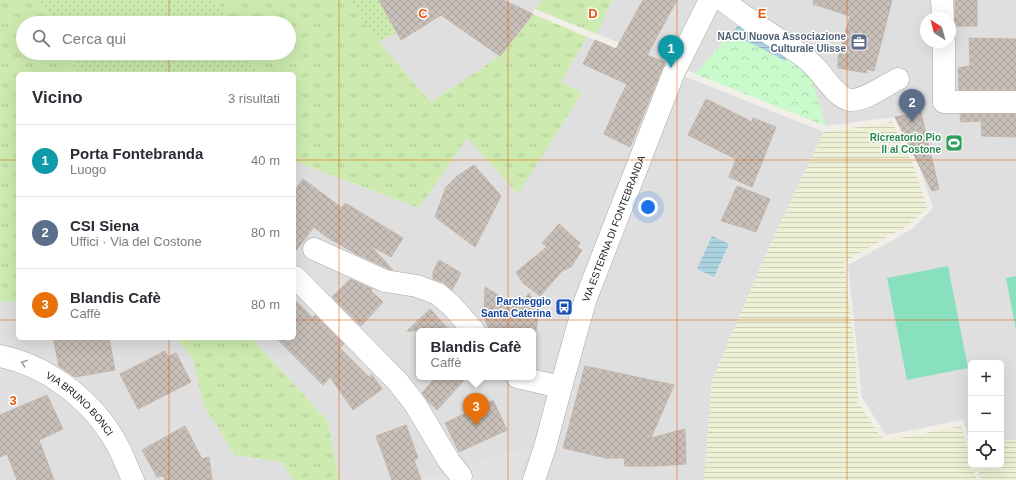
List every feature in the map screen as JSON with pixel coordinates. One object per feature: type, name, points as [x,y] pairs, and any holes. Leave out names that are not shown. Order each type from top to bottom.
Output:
[{"type":"street","name":"VIA ESTERNA DI FONTEBRANDA","points":[[534,480],[545,447],[560,387],[585,301],[675,69],[710,0]]},
{"type":"street","points":[[723,0],[812,63],[831,86],[845,98],[854,100],[866,96],[898,79]]},
{"type":"street","points":[[942,0],[943,12]]},
{"type":"street","points":[[944,48],[944,102],[1016,102]]},
{"type":"street","points":[[314,249],[385,281],[417,286],[438,294],[451,305],[471,328]]},
{"type":"street","points":[[296,278],[398,382],[414,404],[448,461],[461,476]]},
{"type":"street","name":"VIA BRUNO BONCI","points":[[0,356],[26,363],[40,370],[56,380],[80,399],[112,434],[133,480]]},
{"type":"street","points":[[529,380],[560,387]]},
{"type":"shaded area","points":[[349,0],[1016,0],[1016,480],[981,480],[978,468],[1004,468],[1004,360],[968,360],[968,436],[963,420],[886,435],[862,398],[848,265],[912,229],[933,208],[918,162],[895,117],[826,126],[535,9],[500,56],[431,102],[379,42]]},
{"type":"shaded area","points":[[587,37],[824,132],[770,245],[712,380],[704,480],[339,480],[328,421],[253,340],[296,340],[296,162],[419,208],[467,137],[518,193],[582,93],[561,82]]},
{"type":"shaded area","points":[[0,301],[16,302],[16,340],[177,340],[193,358],[204,406],[235,455],[282,462],[293,480],[0,480]]},
{"type":"shaded area","points":[[528,447],[517,480],[421,480],[421,479]]},
{"type":"green space","points":[[0,0],[40,0],[49,16],[16,16],[16,60],[72,60],[79,72],[16,72],[16,302],[0,301]]},
{"type":"green space","points":[[40,0],[216,0],[225,16],[49,16]]},
{"type":"green space","points":[[216,0],[349,0],[379,42],[431,102],[500,56],[533,14],[587,37],[561,82],[582,93],[518,194],[467,138],[419,208],[296,162],[296,72],[258,72],[251,60],[296,60],[296,16],[225,16]]},
{"type":"green space","points":[[349,0],[379,0],[397,32],[379,42]]},
{"type":"green space","points":[[542,0],[612,0],[597,34],[535,9]]},
{"type":"green space","points":[[731,33],[785,61],[788,54],[809,71],[826,126],[695,74]]},
{"type":"green space","points":[[72,60],[251,60],[258,72],[79,72]]},
{"type":"green space","points":[[892,122],[913,165],[927,208],[908,225],[844,262],[857,372],[855,373],[859,400],[857,401],[884,441],[961,426],[968,450],[968,468],[973,468],[977,480],[704,480],[712,380],[770,245],[824,132]]},
{"type":"green space","points":[[948,266],[968,368],[907,380],[887,278]]},
{"type":"green space","points":[[1016,276],[1016,330],[1006,278]]},
{"type":"green space","points":[[177,340],[253,340],[328,421],[339,480],[293,480],[282,462],[235,455],[204,406],[193,358]]},
{"type":"green space","points":[[1004,440],[1016,440],[1016,480],[981,480],[978,468],[1004,468]]},
{"type":"water","points":[[743,20],[788,54],[786,61],[731,33]]},
{"type":"water","points":[[712,236],[729,244],[714,277],[697,269]]},
{"type":"building","points":[[379,0],[503,0],[533,14],[500,56],[441,15],[401,40]]},
{"type":"building","points":[[643,0],[677,0],[647,55],[665,62],[630,147],[604,134],[627,84],[583,64],[595,40],[616,49]]},
{"type":"building","points":[[814,0],[892,0],[874,71],[866,69],[867,73],[838,68],[838,58],[850,16],[813,4]]},
{"type":"building","points":[[955,0],[977,0],[977,26],[956,26]]},
{"type":"building","points":[[969,38],[1016,39],[1016,90],[959,90],[958,68],[970,66]]},
{"type":"building","points":[[706,99],[752,122],[753,118],[776,127],[752,187],[729,177],[736,159],[688,135]]},
{"type":"building","points":[[921,112],[939,189],[932,191],[895,117]]},
{"type":"building","points":[[960,114],[1016,114],[1016,137],[982,136],[981,121],[961,122]]},
{"type":"building","points":[[474,165],[501,196],[475,247],[435,217],[446,187],[456,177]]},
{"type":"building","points":[[303,179],[342,208],[345,203],[403,238],[391,257],[371,246],[393,270],[356,254],[325,236],[314,227],[296,250],[296,188]]},
{"type":"building","points":[[737,186],[770,199],[756,232],[721,221]]},
{"type":"building","points":[[559,224],[580,243],[577,247],[582,250],[571,267],[562,271],[540,296],[523,283],[516,272],[547,247],[542,243]]},
{"type":"building","points":[[439,260],[461,273],[452,290],[443,282],[433,279],[433,272]]},
{"type":"building","points":[[350,279],[372,289],[371,291],[383,302],[361,326],[332,297]]},
{"type":"building","points":[[485,287],[519,308],[529,293],[539,310],[536,331],[536,328],[489,328],[484,317]]},
{"type":"building","points":[[296,301],[313,318],[315,315],[344,344],[340,348],[369,377],[372,375],[382,389],[353,410],[330,377],[323,385],[278,340],[296,340]]},
{"type":"building","points":[[430,309],[447,328],[416,328],[416,331],[407,331]]},
{"type":"building","points":[[53,340],[109,340],[115,370],[75,377],[59,366]]},
{"type":"building","points":[[165,351],[168,357],[176,353],[191,382],[138,409],[120,374]]},
{"type":"building","points":[[585,366],[674,385],[651,438],[685,429],[686,464],[625,466],[624,458],[606,458],[563,448]]},
{"type":"building","points":[[433,380],[464,380],[437,410],[422,393]]},
{"type":"building","points":[[47,395],[63,429],[39,440],[54,480],[17,480],[7,454],[0,457],[0,415]]},
{"type":"building","points":[[493,400],[507,430],[459,452],[445,423]]},
{"type":"building","points":[[406,425],[418,458],[414,460],[421,480],[392,480],[376,436]]},
{"type":"building","points":[[185,426],[202,459],[209,457],[212,480],[165,480],[164,476],[157,477],[142,450]]},
{"type":"place","name":"NACU Nuova Associazione Culturale Ulisse","points":[[859,42]]},
{"type":"place","name":"Porta Fontebranda","points":[[671,68]]},
{"type":"place","name":"CSI Siena","points":[[912,122]]},
{"type":"place","name":"Ricreatorio Pio II al Costone","points":[[954,143]]},
{"type":"place","name":"Parcheggio Santa Caterina","points":[[564,307]]},
{"type":"place","name":"Blandis Cafè","points":[[476,426]]}]
